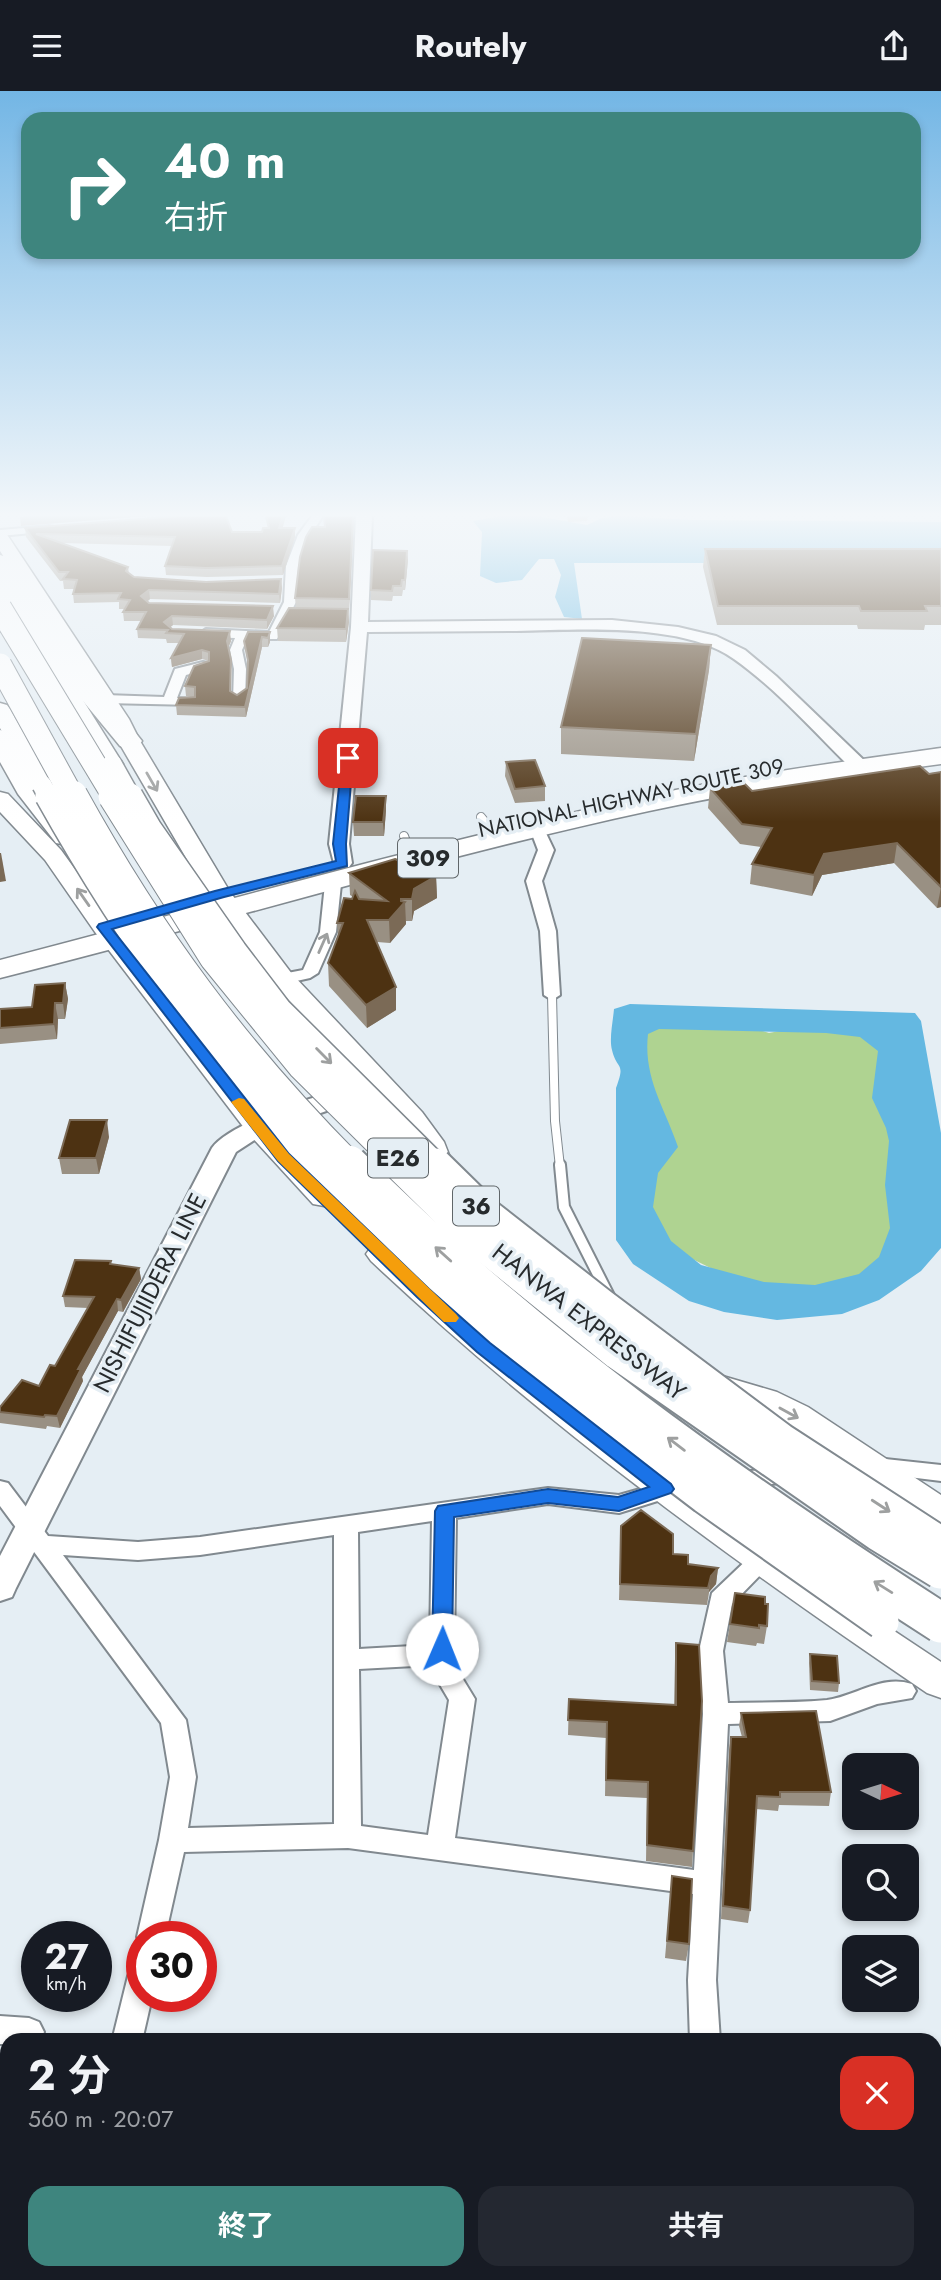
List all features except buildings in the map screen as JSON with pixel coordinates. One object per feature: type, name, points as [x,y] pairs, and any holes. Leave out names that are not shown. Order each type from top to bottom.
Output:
[{"type":"highway","name":"HANWA EXPRESSWAY","points":[[23,618],[166,883],[208,947],[303,1065],[472,1231],[619,1350],[879,1531],[941,1569]]},
{"type":"highway","points":[[30,618],[76,679],[120,753]]},
{"type":"highway","name":"HANWA EXPRESSWAY","points":[[0,664],[106,856],[173,959],[225,1031],[296,1113],[369,1187],[459,1269],[565,1358],[678,1445],[853,1567],[941,1623]]},
{"type":"highway","points":[[0,738],[34,787]]},
{"type":"highway","name":"NATIONAL HIGHWAY ROUTE 309","points":[[0,969],[224,901],[338,873],[712,790],[941,744]]},
{"type":"highway","name":"NATIONAL HIGHWAY ROUTE 309","points":[[338,873],[406,842],[485,822],[633,793],[855,761],[941,756]]},
{"type":"highway","points":[[0,768],[65,852]]},
{"type":"highway","name":"NATIONAL HIGHWAY ROUTE 309","points":[[0,954],[109,934]]},
{"type":"main road","name":"36","points":[[54,618],[119,719],[120,753],[149,829],[234,951],[279,1010],[487,1216],[781,1440],[941,1544]]},
{"type":"main road","points":[[338,873],[340,844],[351,788],[356,620],[612,625],[658,629],[694,636],[738,654],[770,680],[855,761]]},
{"type":"main road","points":[[0,709],[65,852],[109,934],[284,1157],[463,1329],[564,1413],[762,1559],[941,1682]]},
{"type":"main road","name":"36","points":[[120,753],[282,979],[412,1118],[430,1142],[466,1240],[478,1260],[512,1295],[556,1329],[609,1355],[640,1354],[765,1400],[796,1416],[941,1513]]},
{"type":"main road","points":[[0,799],[65,852],[120,918],[200,1033],[313,1167],[371,1226],[499,1335],[647,1455],[941,1660]]},
{"type":"main road","name":"NISHIFUJIIDERA LINE","points":[[0,1588],[38,1537],[225,1148],[258,1126],[379,1084]]},
{"type":"street","points":[[187,632],[273,635],[282,618]]},
{"type":"street","points":[[238,698],[240,669],[236,650],[243,634]]},
{"type":"street","points":[[169,701],[180,672],[203,666]]},
{"type":"street","points":[[106,699],[189,702]]},
{"type":"street","points":[[537,829],[546,850],[534,881],[548,931],[552,995]]},
{"type":"street","points":[[282,979],[310,973],[328,932],[338,873]]},
{"type":"street","points":[[38,1537],[138,1551],[200,1546],[548,1496],[619,1504],[664,1489],[871,1466],[941,1473]]},
{"type":"street","points":[[0,1489],[173,1720],[183,1777],[173,1840],[154,1921]]},
{"type":"street","points":[[440,1848],[462,1699],[450,1678],[443,1654],[444,1511]]},
{"type":"street","points":[[346,1526],[348,1836]]},
{"type":"street","points":[[705,2033],[702,1980],[716,1714],[711,1651],[721,1599],[762,1559]]},
{"type":"street","points":[[348,1660],[443,1654]]},
{"type":"street","points":[[716,1714],[830,1710],[876,1694],[903,1691]]},
{"type":"street","points":[[173,1840],[348,1836],[708,1884]]},
{"type":"street","points":[[129,2033],[134,2012]]},
{"type":"street","points":[[0,2030],[29,2032]]},
{"type":"lane","points":[[552,995],[555,1121],[564,1207],[640,1354]]},
{"type":"green space","points":[[668,1021],[744,1025],[769,1033],[805,1026],[879,1035],[901,1123],[902,1234],[874,1274],[822,1292],[737,1281],[670,1248],[648,1199],[656,1106],[638,1036]]},
{"type":"water","points":[[630,1004],[915,1013],[921,1021],[941,1133],[941,1248],[921,1271],[879,1300],[842,1314],[777,1320],[724,1312],[689,1301],[633,1264],[616,1240],[616,1088],[620,1067],[611,1046],[614,1009]],"holes":[[[659,1029],[826,1033],[860,1037],[878,1051],[872,1098],[889,1141],[885,1185],[890,1228],[879,1257],[859,1274],[815,1285],[764,1282],[701,1265],[671,1241],[653,1207],[658,1173],[678,1147],[652,1079],[647,1050],[648,1034]]]},
{"type":"slow traffic","points":[[239,1102],[284,1157],[450,1318]]},
{"type":"route","points":[[348,758],[340,844],[342,863],[104,927],[206,1061],[284,1157],[423,1293],[483,1347],[664,1489],[619,1504],[548,1496],[444,1511],[442,1649]]}]
